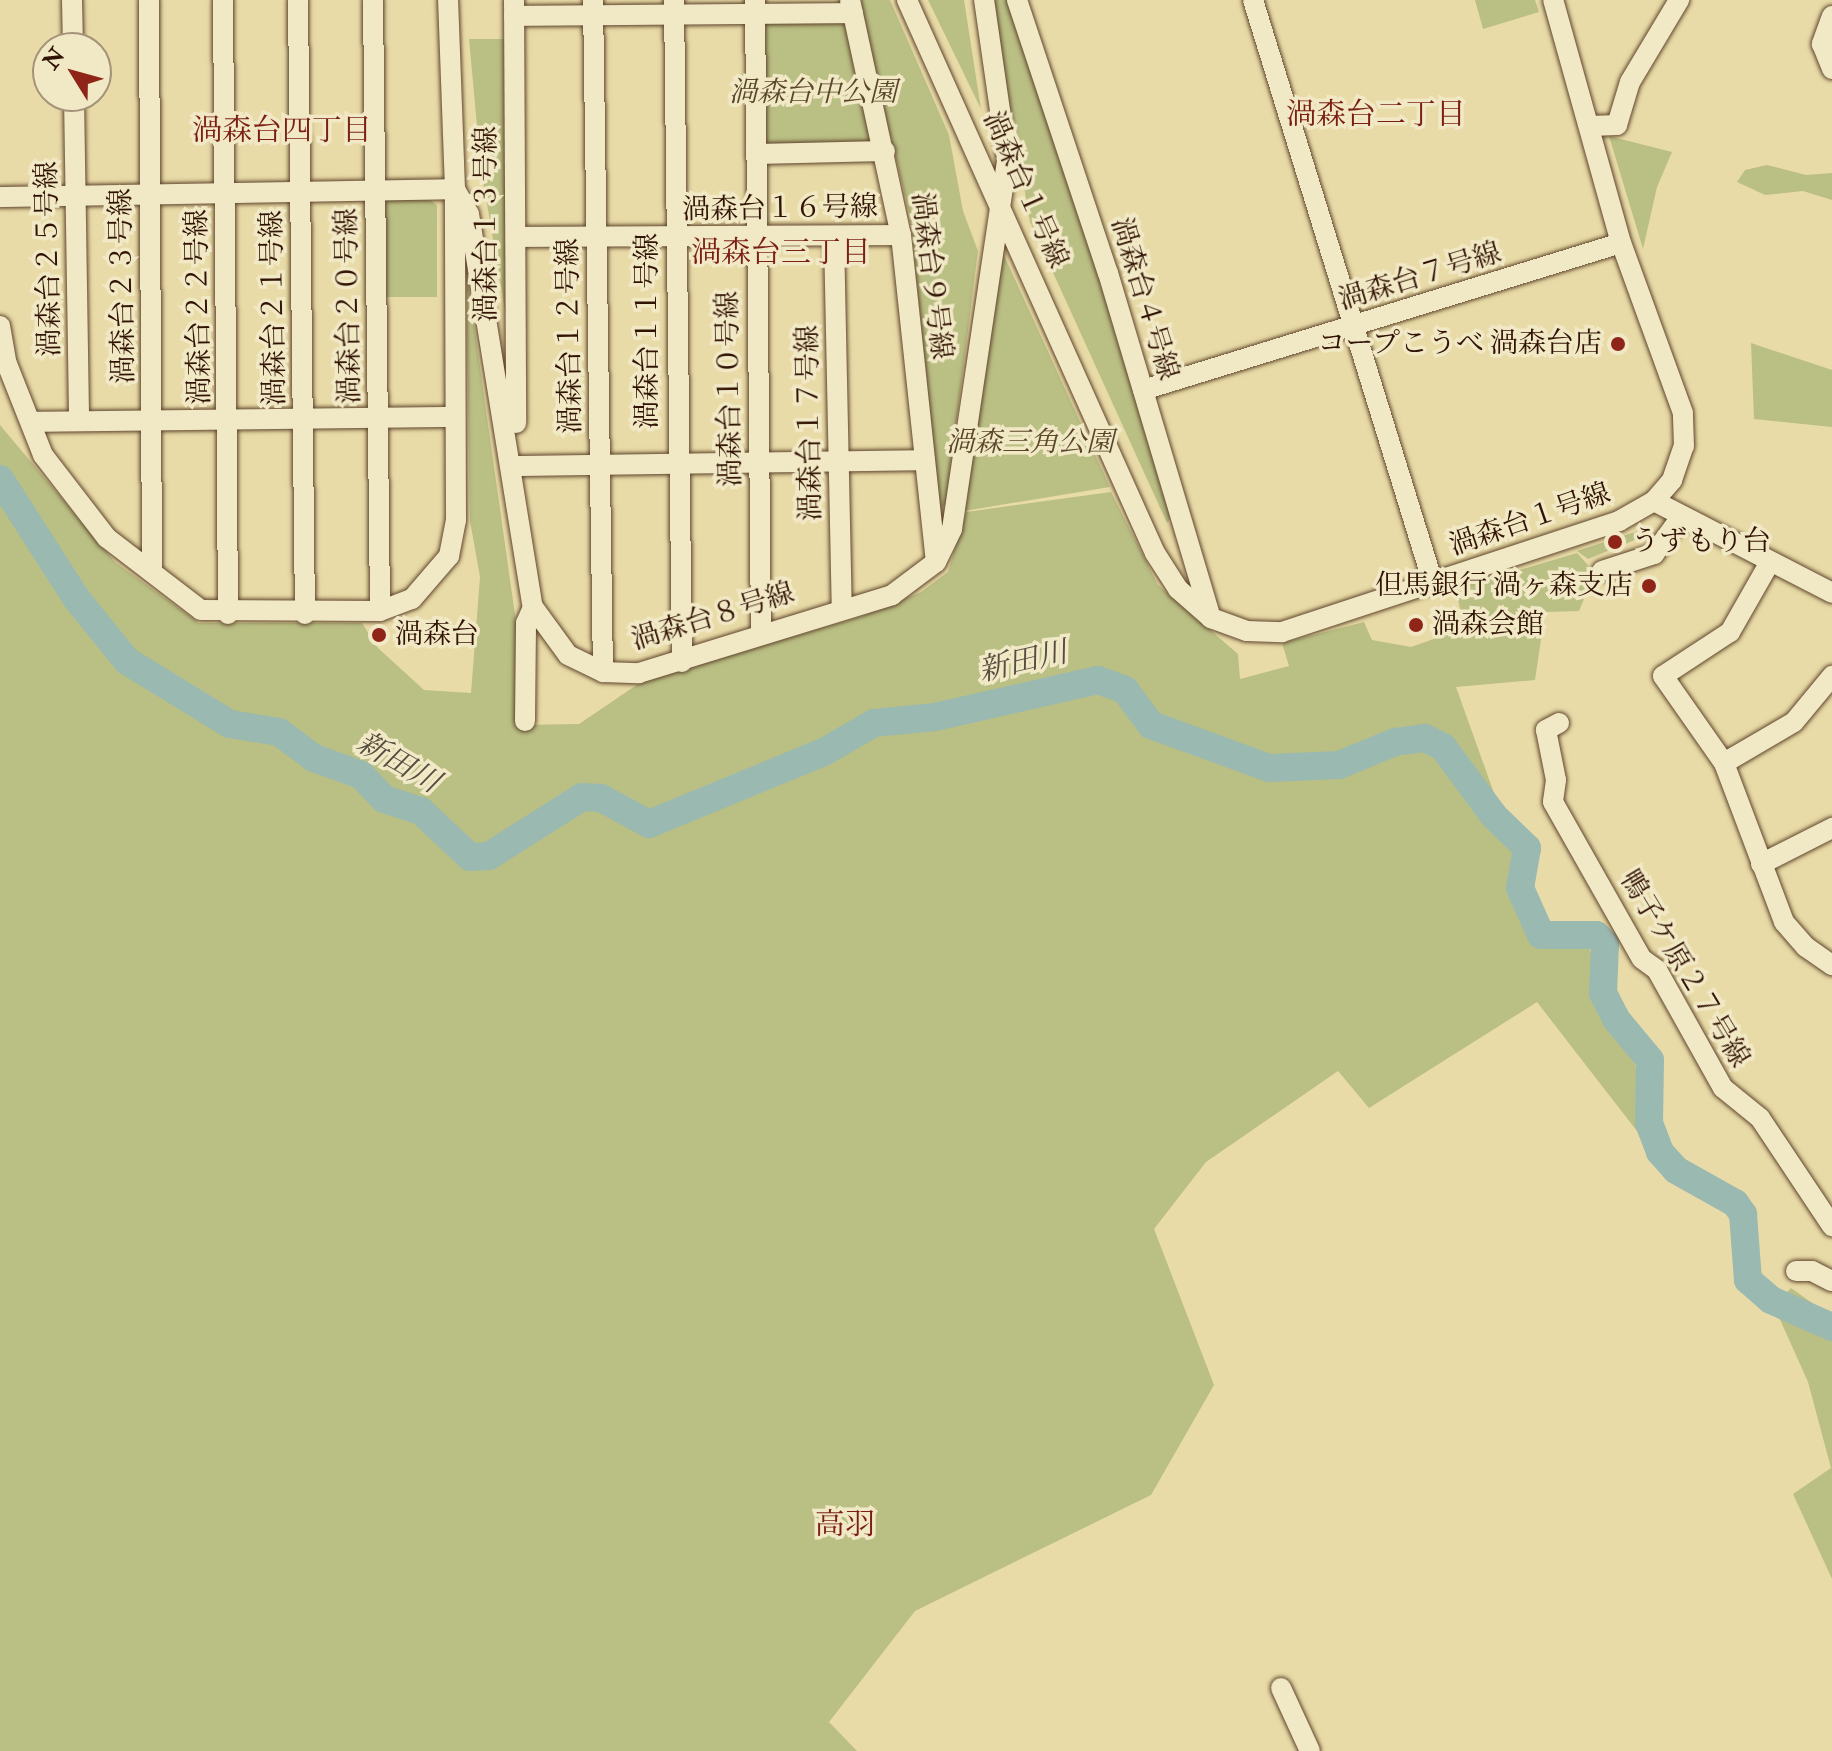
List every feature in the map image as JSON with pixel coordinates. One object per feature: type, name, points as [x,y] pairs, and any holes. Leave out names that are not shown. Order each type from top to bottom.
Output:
[{"type":"street","points":[[72,0],[73,32]]},
{"type":"street","name":"渦森台２３号線","points":[[149,0],[152,572]]},
{"type":"street","name":"渦森台２２号線","points":[[223,0],[229,418],[228,614]]},
{"type":"street","name":"渦森台２１号線","points":[[298,0],[305,614]]},
{"type":"street","name":"渦森台２０号線","points":[[373,0],[380,611]]},
{"type":"street","points":[[0,326],[7,364],[43,455],[107,538],[201,610],[228,614],[380,611],[412,599],[449,556],[456,520],[455,189],[448,0]]},
{"type":"street","name":"渦森台１号線","points":[[907,0],[1001,201],[1155,553],[1178,589],[1211,618],[1247,631],[1282,632],[1619,521],[1654,501],[1676,469],[1684,446],[1683,413],[1621,243],[1553,0]]},
{"type":"street","name":"渦森台８号線","points":[[455,189],[469,214],[512,456],[533,607],[568,655],[603,672],[639,673],[682,662],[842,607],[892,595],[936,562],[952,529],[1007,159],[984,0]]},
{"type":"street","name":"渦森台４号線","points":[[1017,0],[1143,390],[1211,618]]},
{"type":"street","points":[[1253,0],[1433,583]]},
{"type":"street","points":[[1590,126],[1617,125],[1630,82],[1679,0]]},
{"type":"street","name":"渦森台１１号線","points":[[674,6],[676,463],[682,662]]},
{"type":"street","name":"渦森台１０号線","points":[[755,6],[761,633]]},
{"type":"street","points":[[514,8],[851,6]]},
{"type":"street","name":"渦森台９号線","points":[[851,6],[901,235],[936,562]]},
{"type":"street","name":"渦森台１２号線","points":[[593,7],[603,672]]},
{"type":"street","name":"渦森台１３号線","points":[[512,456],[516,426],[514,8]]},
{"type":"street","points":[[1830,26],[1822,44],[1832,69]]},
{"type":"street","name":"渦森台２５号線","points":[[74,112],[79,421]]},
{"type":"street","points":[[756,154],[885,151]]},
{"type":"street","points":[[0,197],[455,189]]},
{"type":"street","name":"渦森台１６号線","points":[[516,237],[677,239],[901,235]]},
{"type":"street","name":"渦森台１７号線","points":[[834,237],[842,607]]},
{"type":"street","name":"渦森台７号線","points":[[1143,390],[1621,243]]},
{"type":"street","points":[[31,422],[455,417]]},
{"type":"street","points":[[512,456],[599,464],[925,460]]},
{"type":"street","points":[[1654,501],[1832,593]]},
{"type":"street","points":[[1602,571],[1654,554],[1681,517]]},
{"type":"street","points":[[1770,562],[1730,632],[1663,676],[1724,763],[1784,922],[1806,947],[1832,965]]},
{"type":"street","points":[[525,721],[526,623],[533,607]]},
{"type":"street","points":[[1724,763],[1794,722],[1832,676]]},
{"type":"street","name":"鴨子ケ原２７号線","points":[[1559,723],[1546,730],[1556,780],[1553,802],[1642,959],[1657,970],[1723,1088],[1760,1118],[1832,1226]]},
{"type":"street","points":[[1761,864],[1832,828]]},
{"type":"street","points":[[1796,1271],[1812,1271],[1832,1281]]},
{"type":"street","points":[[1281,1688],[1310,1751]]},
{"type":"green space","points":[[857,0],[890,0],[949,135],[963,211],[978,251],[946,504],[940,509],[910,216]]},
{"type":"green space","points":[[928,0],[964,0],[981,109]]},
{"type":"green space","points":[[992,0],[1008,0],[1063,157],[1173,515],[1167,523],[1030,222]]},
{"type":"green space","points":[[1475,0],[1535,0],[1539,12],[1483,29]]},
{"type":"green space","name":"渦森台中公園","points":[[848,19],[877,144],[763,147],[761,20]]},
{"type":"green space","points":[[469,39],[507,39],[516,375],[481,169]]},
{"type":"green space","points":[[1609,136],[1672,152],[1657,187],[1643,249]]},
{"type":"green space","points":[[1767,165],[1806,175],[1832,173],[1832,200],[1803,191],[1765,195],[1737,182],[1745,170]]},
{"type":"green space","points":[[429,199],[437,205],[437,297],[384,297],[383,206],[387,200]]},
{"type":"green space","name":"渦森三角公園","points":[[1002,251],[1110,487],[964,511]]},
{"type":"green space","points":[[466,268],[516,622],[520,725],[579,724],[644,680],[860,617],[921,592],[948,572],[966,512],[1111,492],[1158,585],[1238,654],[1240,679],[1289,666],[1282,643],[1364,622],[1372,640],[1411,647],[1465,628],[1455,589],[1577,553],[1595,573],[1579,611],[1545,612],[1535,680],[1456,687],[1547,941],[1587,942],[1640,1077],[1640,1135],[1537,1002],[1369,1108],[1338,1071],[1206,1162],[1154,1229],[1214,1385],[1151,1495],[915,1611],[829,1722],[857,1751],[0,1751],[0,425],[115,562],[199,623],[362,623],[378,648],[424,690],[471,693],[480,577],[470,521]]},
{"type":"green space","points":[[1751,343],[1832,370],[1832,427],[1754,419]]},
{"type":"green space","points":[[1650,527],[1642,537],[1588,559],[1577,551]]},
{"type":"green space","points":[[1791,1288],[1832,1317],[1832,1579],[1793,1494],[1831,1468],[1808,1382],[1774,1306]]},
{"type":"waterway","name":"新田川","points":[[0,479],[76,598],[127,661],[230,724],[279,732],[314,758],[361,775],[384,799],[421,811],[470,857],[489,856],[582,797],[601,798],[649,824],[824,752],[874,723],[935,717],[1098,680],[1125,690],[1151,725],[1269,768],[1339,765],[1395,742],[1425,738],[1443,747],[1494,816],[1527,848],[1520,888],[1541,935],[1596,935],[1605,944],[1603,993],[1616,1019],[1650,1060],[1649,1123],[1660,1152],[1676,1170],[1735,1203],[1743,1214],[1748,1280],[1771,1300],[1832,1327]]},
{"type":"place","name":"コープこうべ 渦森台店","points":[[1618,344]]},
{"type":"place","name":"うずもり台","points":[[1615,542]]},
{"type":"place","name":"但馬銀行 渦ヶ森支店","points":[[1649,586]]},
{"type":"place","name":"渦森会館","points":[[1416,625]]},
{"type":"place","name":"渦森台","points":[[379,635]]},
{"type":"district","name":"渦森台二丁目","points":[[1376,115]]},
{"type":"district","name":"渦森台四丁目","points":[[282,131]]},
{"type":"district","name":"渦森台三丁目","points":[[781,253]]},
{"type":"district","name":"高羽","points":[[845,1525]]}]
